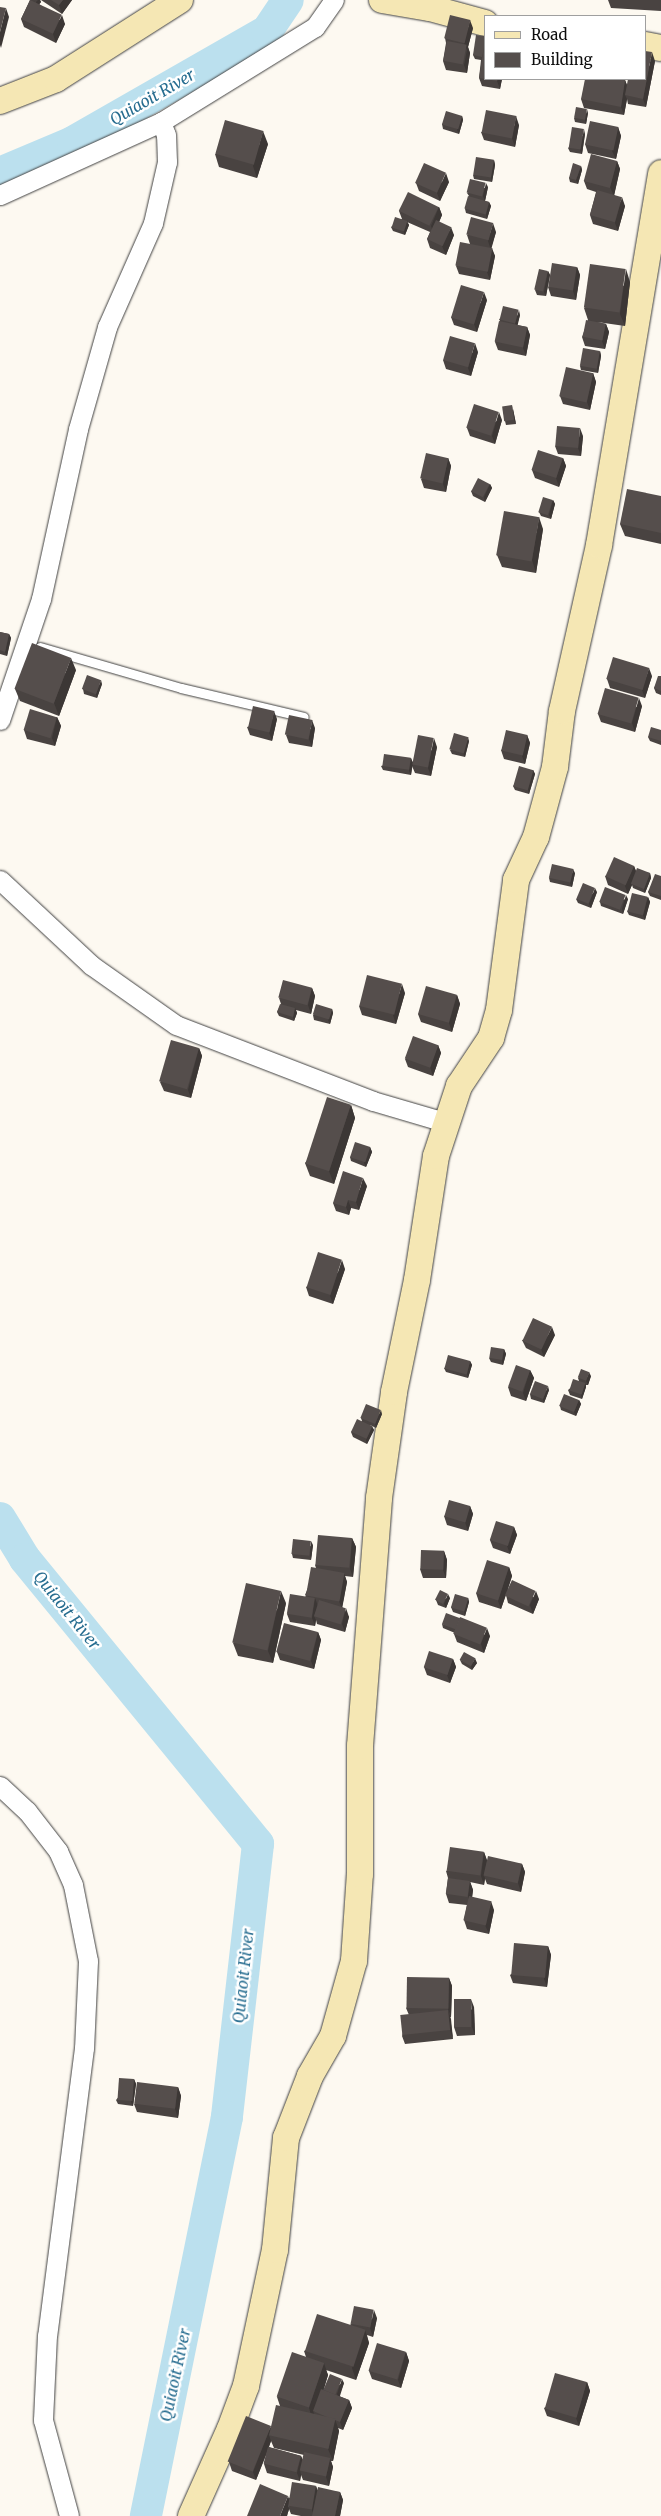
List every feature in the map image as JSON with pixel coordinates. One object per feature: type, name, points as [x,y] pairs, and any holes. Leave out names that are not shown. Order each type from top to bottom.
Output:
[{"type":"street","points":[[0,101],[56,79],[180,0]]},
{"type":"street","points":[[0,194],[161,122],[315,27],[334,0]]},
{"type":"street","points":[[382,0],[430,8],[483,22]]},
{"type":"street","points":[[646,45],[661,48]]},
{"type":"street","points":[[0,720],[41,599],[78,429],[107,327],[153,223],[168,162],[166,135],[161,122]]},
{"type":"street","points":[[191,2516],[246,2386],[275,2250],[286,2138],[310,2076],[333,2036],[354,1961],[360,1874],[360,1746],[379,1498],[394,1392],[417,1280],[436,1156],[445,1122],[459,1086],[491,1038],[499,1010],[516,880],[536,837],[555,767],[562,711],[599,545],[661,173]]},
{"type":"street","points":[[0,880],[91,965],[176,1025],[373,1101],[445,1122]]},
{"type":"street","points":[[0,1786],[27,1811],[58,1851],[73,1885],[88,1961],[84,2048],[48,2335],[43,2420],[69,2516]]},
{"type":"lane","points":[[26,643],[181,688],[304,717]]},
{"type":"building","points":[[30,0],[62,15],[53,34],[21,19]]},
{"type":"building","points":[[51,0],[63,0],[59,5]]},
{"type":"building","points":[[0,7],[6,8],[0,32]]},
{"type":"building","points":[[450,15],[470,20],[465,43],[444,38]]},
{"type":"building","points":[[476,35],[483,36],[482,57],[473,55]]},
{"type":"building","points":[[447,41],[467,45],[463,64],[443,61]]},
{"type":"building","points":[[646,51],[652,52],[643,99],[625,95],[628,80],[646,80]]},
{"type":"building","points":[[483,53],[483,79],[479,78]]},
{"type":"building","points":[[585,80],[625,80],[621,107],[581,99]]},
{"type":"building","points":[[576,107],[587,109],[585,120],[574,118]]},
{"type":"building","points":[[486,110],[516,116],[512,138],[482,133]]},
{"type":"building","points":[[446,111],[462,116],[458,129],[442,124]]},
{"type":"building","points":[[225,120],[263,131],[254,165],[215,154]]},
{"type":"building","points":[[590,121],[618,127],[613,151],[585,144]]},
{"type":"building","points":[[572,127],[584,129],[581,150],[569,148]]},
{"type":"building","points":[[591,154],[617,161],[610,188],[584,181]]},
{"type":"building","points":[[476,157],[494,160],[491,178],[473,175]]},
{"type":"building","points":[[424,163],[446,173],[437,193],[415,183]]},
{"type":"building","points":[[573,163],[581,166],[576,180],[569,178]]},
{"type":"building","points":[[470,179],[486,183],[482,196],[467,193]]},
{"type":"building","points":[[597,190],[622,197],[615,222],[590,215]]},
{"type":"building","points":[[408,192],[439,207],[429,226],[399,211]]},
{"type":"building","points":[[468,196],[489,202],[486,215],[464,208]]},
{"type":"building","points":[[395,217],[407,221],[404,231],[392,227]]},
{"type":"building","points":[[471,217],[493,223],[489,240],[466,234]]},
{"type":"building","points":[[436,220],[451,227],[443,246],[427,239]]},
{"type":"building","points":[[460,242],[492,248],[488,272],[455,266]]},
{"type":"building","points":[[552,263],[577,267],[573,291],[548,287]]},
{"type":"building","points":[[590,264],[626,269],[620,313],[584,308]]},
{"type":"building","points":[[539,269],[548,271],[543,291],[534,289]]},
{"type":"building","points":[[461,285],[484,292],[474,325],[451,318]]},
{"type":"building","points":[[503,306],[519,310],[515,323],[500,320]]},
{"type":"building","points":[[586,320],[606,324],[602,341],[583,337]]},
{"type":"building","points":[[499,321],[527,327],[523,348],[495,342]]},
{"type":"building","points":[[450,336],[475,343],[468,367],[443,360]]},
{"type":"building","points":[[583,348],[600,351],[597,369],[580,366]]},
{"type":"building","points":[[566,367],[593,373],[587,403],[559,396]]},
{"type":"building","points":[[474,404],[499,412],[491,436],[466,428]]},
{"type":"building","points":[[512,405],[514,420],[504,421],[502,406]]},
{"type":"building","points":[[557,426],[580,428],[578,448],[555,446]]},
{"type":"building","points":[[538,450],[563,458],[556,478],[532,470]]},
{"type":"building","points":[[426,453],[448,458],[443,484],[420,478]]},
{"type":"building","points":[[478,478],[490,484],[483,497],[471,491]]},
{"type":"building","points":[[627,489],[661,496],[661,533],[620,524]]},
{"type":"building","points":[[543,497],[553,500],[548,515],[538,512]]},
{"type":"building","points":[[504,511],[539,517],[532,562],[496,555]]},
{"type":"building","points":[[0,632],[9,634],[5,652],[0,650]]},
{"type":"building","points":[[32,643],[71,658],[54,704],[14,689]]},
{"type":"building","points":[[613,657],[649,668],[643,690],[606,679]]},
{"type":"building","points":[[87,675],[101,680],[96,694],[82,689]]},
{"type":"building","points":[[658,676],[661,676],[661,691],[654,688]]},
{"type":"building","points":[[605,688],[639,698],[631,724],[598,714]]},
{"type":"building","points":[[253,706],[274,711],[269,732],[248,727]]},
{"type":"building","points":[[30,709],[57,717],[50,738],[24,730]]},
{"type":"building","points":[[289,715],[312,720],[308,740],[285,735]]},
{"type":"building","points":[[651,727],[661,730],[661,741],[648,737]]},
{"type":"building","points":[[506,730],[527,735],[523,755],[501,750]]},
{"type":"building","points":[[454,733],[468,737],[464,753],[449,749]]},
{"type":"building","points":[[418,735],[434,738],[428,768],[412,764]]},
{"type":"building","points":[[384,754],[411,758],[409,770],[382,766]]},
{"type":"building","points":[[519,766],[533,770],[528,790],[513,786]]},
{"type":"building","points":[[614,857],[634,866],[626,885],[605,876]]},
{"type":"building","points":[[552,864],[573,869],[570,883],[549,878]]},
{"type":"building","points":[[637,868],[650,873],[644,889],[631,884]]},
{"type":"building","points":[[655,874],[661,876],[661,896],[648,892]]},
{"type":"building","points":[[583,883],[595,888],[588,904],[576,899]]},
{"type":"building","points":[[605,887],[626,895],[620,910],[599,902]]},
{"type":"building","points":[[632,893],[648,897],[643,915],[627,911]]},
{"type":"building","points":[[367,975],[402,984],[394,1015],[359,1006]]},
{"type":"building","points":[[283,980],[312,988],[307,1005],[278,997]]},
{"type":"building","points":[[426,986],[457,995],[449,1023],[418,1014]]},
{"type":"building","points":[[280,1004],[295,1008],[293,1017],[277,1012]]},
{"type":"building","points":[[316,1004],[332,1009],[329,1019],[313,1015]]},
{"type":"building","points":[[413,1036],[438,1045],[430,1068],[405,1059]]},
{"type":"building","points":[[171,1040],[199,1048],[187,1089],[159,1081]]},
{"type":"building","points":[[327,1097],[351,1105],[329,1171],[305,1164]]},
{"type":"building","points":[[355,1142],[370,1147],[365,1162],[350,1157]]},
{"type":"building","points":[[343,1171],[363,1178],[356,1202],[348,1200],[346,1207],[333,1203]]},
{"type":"building","points":[[318,1252],[342,1260],[330,1295],[307,1287]]},
{"type":"building","points":[[533,1318],[552,1327],[541,1350],[522,1341]]},
{"type":"building","points":[[491,1347],[504,1349],[502,1360],[489,1358]]},
{"type":"building","points":[[448,1355],[470,1361],[467,1374],[444,1369]]},
{"type":"building","points":[[516,1365],[530,1370],[522,1392],[508,1387]]},
{"type":"building","points":[[581,1369],[589,1372],[586,1381],[578,1377]]},
{"type":"building","points":[[573,1379],[585,1383],[582,1394],[569,1390]]},
{"type":"building","points":[[535,1381],[548,1386],[543,1399],[530,1394]]},
{"type":"building","points":[[564,1394],[579,1400],[574,1412],[559,1406]]},
{"type":"building","points":[[366,1404],[381,1410],[375,1424],[360,1418]]},
{"type":"building","points":[[357,1419],[372,1426],[366,1439],[351,1432]]},
{"type":"building","points":[[449,1500],[470,1506],[465,1522],[444,1516]]},
{"type":"building","points":[[496,1521],[514,1527],[508,1546],[490,1540]]},
{"type":"building","points":[[318,1535],[352,1538],[349,1568],[315,1565]]},
{"type":"building","points":[[293,1539],[311,1541],[309,1556],[291,1554]]},
{"type":"building","points":[[421,1550],[444,1551],[443,1570],[420,1569]]},
{"type":"building","points":[[487,1560],[509,1567],[498,1600],[476,1593]]},
{"type":"building","points":[[311,1567],[344,1573],[339,1601],[306,1596]]},
{"type":"building","points":[[512,1580],[536,1591],[528,1606],[505,1595]]},
{"type":"building","points":[[246,1583],[281,1591],[267,1651],[232,1642]]},
{"type":"building","points":[[440,1590],[448,1594],[443,1604],[435,1600]]},
{"type":"building","points":[[290,1594],[315,1598],[312,1618],[287,1614]]},
{"type":"building","points":[[455,1594],[468,1598],[464,1611],[451,1607]]},
{"type":"building","points":[[319,1600],[346,1608],[341,1624],[314,1616]]},
{"type":"building","points":[[446,1613],[460,1618],[456,1629],[442,1624]]},
{"type":"building","points":[[460,1617],[487,1628],[480,1645],[453,1634]]},
{"type":"building","points":[[284,1623],[318,1632],[310,1661],[276,1652]]},
{"type":"building","points":[[429,1651],[453,1659],[448,1675],[424,1667]]},
{"type":"building","points":[[464,1652],[475,1658],[471,1666],[460,1660]]},
{"type":"building","points":[[450,1847],[484,1852],[480,1875],[447,1871]]},
{"type":"building","points":[[488,1856],[522,1864],[518,1883],[484,1875]]},
{"type":"building","points":[[448,1878],[470,1881],[468,1897],[446,1894]]},
{"type":"building","points":[[469,1896],[491,1901],[486,1926],[463,1920]]},
{"type":"building","points":[[514,1943],[548,1946],[545,1978],[511,1975]]},
{"type":"building","points":[[407,1977],[449,1978],[448,2009],[406,2008]]},
{"type":"building","points":[[454,1999],[471,1999],[471,2027],[454,2027]]},
{"type":"building","points":[[448,2010],[450,2030],[402,2035],[400,2015]]},
{"type":"building","points":[[119,2078],[134,2079],[132,2101],[117,2100]]},
{"type":"building","points":[[137,2082],[178,2087],[175,2109],[134,2104]]},
{"type":"building","points":[[354,2306],[374,2310],[370,2327],[351,2324]]},
{"type":"building","points":[[317,2314],[366,2330],[353,2367],[305,2351]]},
{"type":"building","points":[[377,2343],[406,2352],[397,2380],[369,2371]]},
{"type":"building","points":[[292,2352],[324,2363],[309,2408],[277,2396]]},
{"type":"building","points":[[555,2373],[587,2382],[577,2418],[545,2409]]},
{"type":"building","points":[[330,2374],[342,2379],[335,2395],[323,2390]]},
{"type":"building","points":[[321,2389],[349,2400],[340,2422],[313,2411]]},
{"type":"building","points":[[276,2405],[335,2419],[328,2449],[269,2435]]},
{"type":"building","points":[[246,2416],[271,2426],[253,2472],[228,2461]]},
{"type":"building","points":[[268,2447],[301,2456],[296,2472],[264,2463]]},
{"type":"building","points":[[304,2452],[330,2458],[326,2477],[300,2471]]},
{"type":"building","points":[[292,2482],[316,2486],[312,2509],[288,2506]]},
{"type":"building","points":[[260,2484],[288,2496],[280,2516],[247,2516]]},
{"type":"building","points":[[318,2487],[340,2492],[335,2516],[312,2516]]},
{"type":"waterway","name":"Quiaoit River","points":[[0,173],[73,142],[267,31],[288,0]]},
{"type":"waterway","name":"Quiaoit River","points":[[0,1518],[25,1559],[258,1844],[227,2117],[146,2516]]}]
